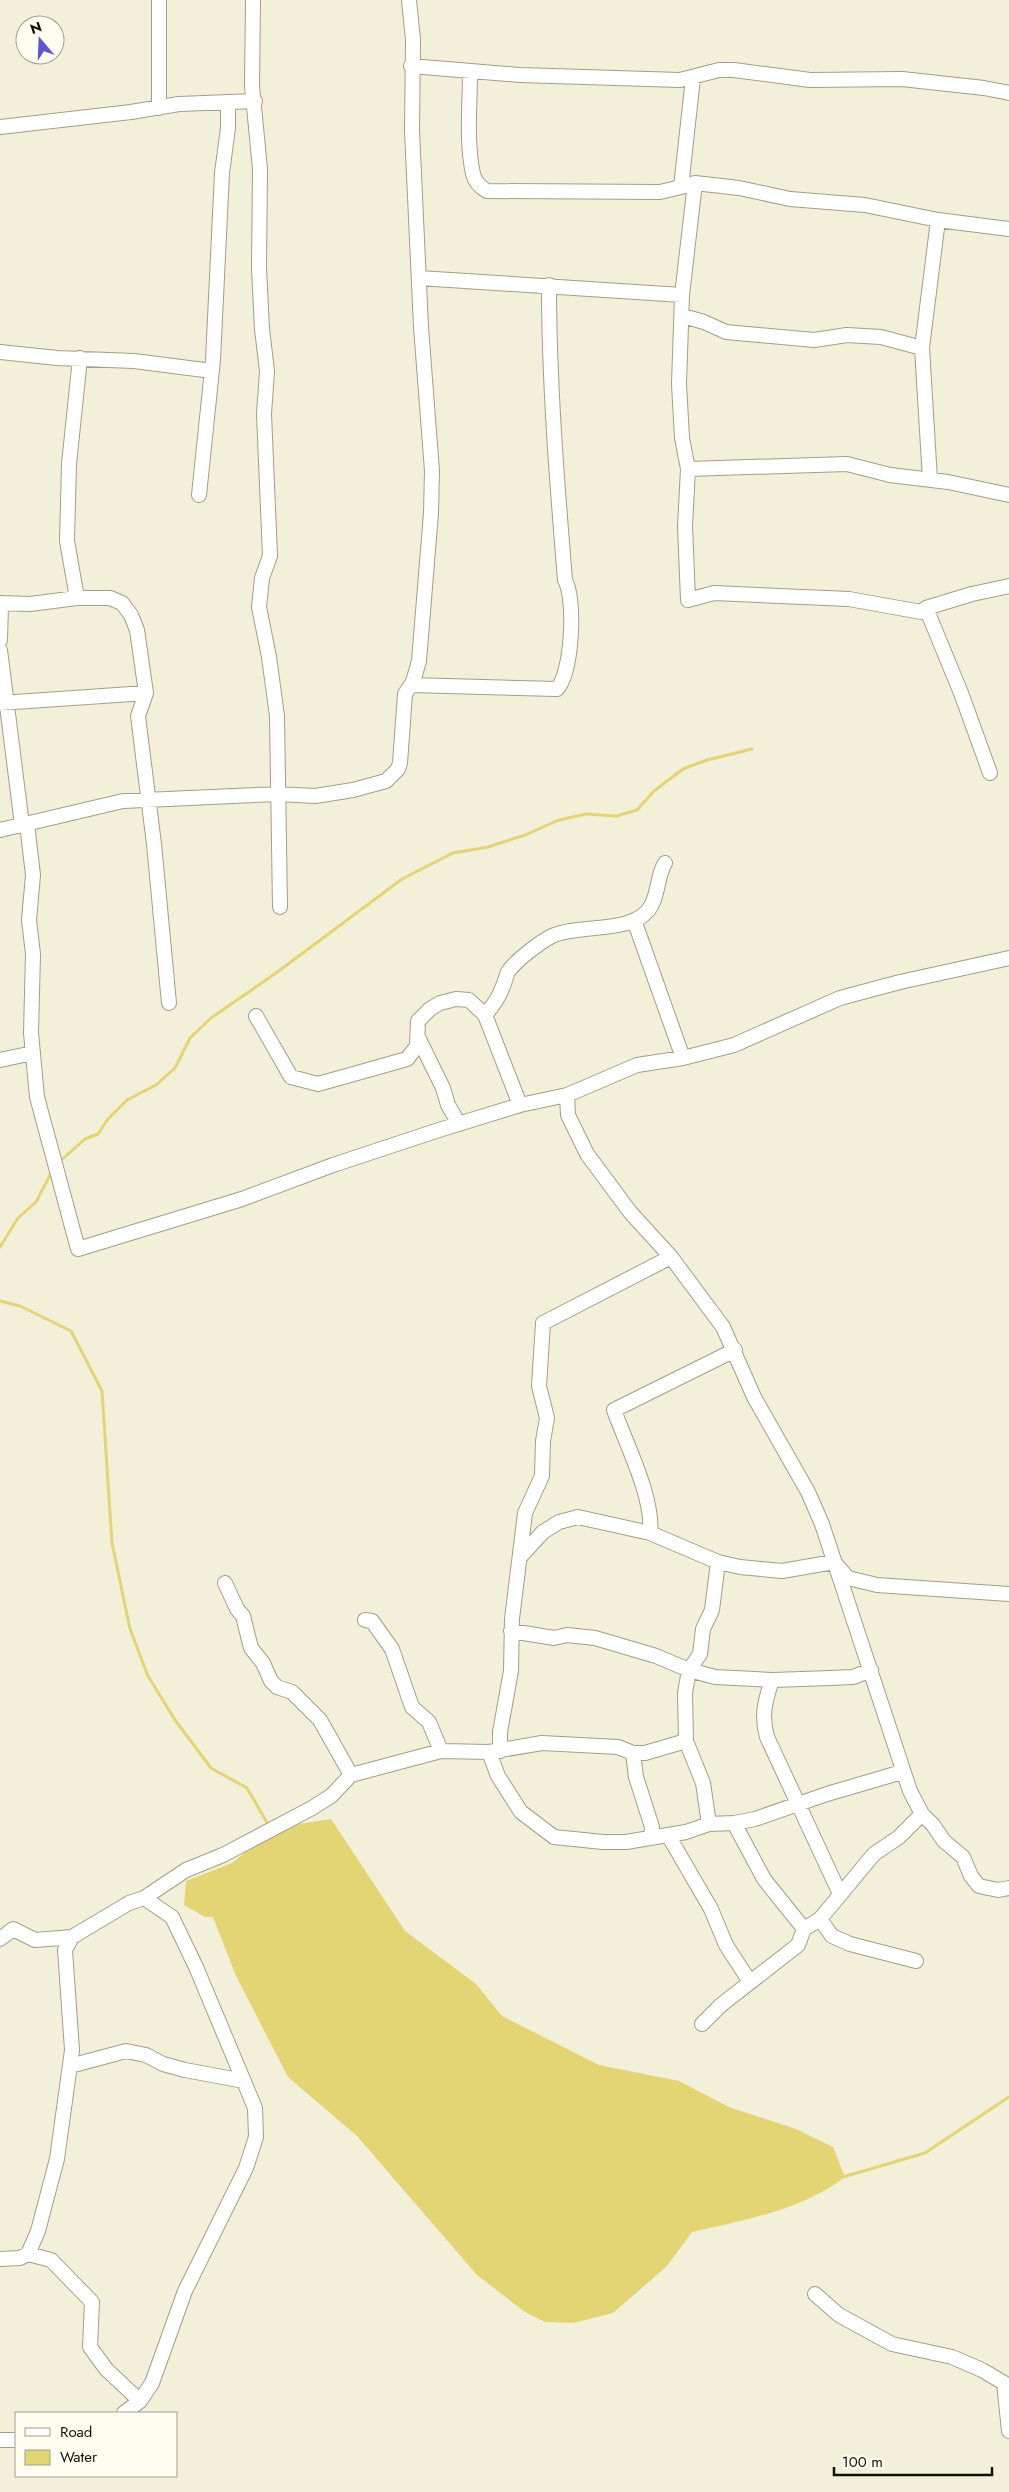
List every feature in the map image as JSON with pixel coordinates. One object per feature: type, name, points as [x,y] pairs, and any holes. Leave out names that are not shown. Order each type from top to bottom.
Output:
[{"type":"street","points":[[159,0],[159,108]]},
{"type":"street","points":[[253,0],[252,86],[255,100],[256,143],[260,169],[259,268],[262,329],[267,372],[264,414],[270,556],[262,578],[259,607],[275,697],[280,907]]},
{"type":"street","points":[[0,830],[105,804],[149,799],[278,794],[315,796],[371,786],[391,777],[400,763],[405,694],[411,686],[419,661],[431,513],[432,471],[421,327],[412,131],[411,66],[413,40],[410,0]]},
{"type":"street","points":[[411,66],[470,72],[604,78],[693,78],[719,70],[734,70],[810,80],[902,78],[1009,93]]},
{"type":"street","points":[[470,72],[470,143],[473,175],[480,187],[487,191],[660,192],[695,184],[738,188],[790,199],[865,205],[938,220],[1009,229]]},
{"type":"street","points":[[681,187],[693,78]]},
{"type":"street","points":[[0,126],[159,108],[179,104],[228,103],[255,100]]},
{"type":"street","points":[[199,495],[212,371],[222,173],[228,128],[228,103]]},
{"type":"street","points":[[695,184],[682,295],[683,316],[679,384],[682,438],[688,469],[685,526],[688,600],[714,593],[861,600],[921,612],[926,608],[972,594],[1009,586]]},
{"type":"street","points":[[930,480],[922,348],[938,220]]},
{"type":"street","points":[[419,278],[682,295]]},
{"type":"street","points":[[411,686],[557,689],[563,682],[572,630],[569,587],[565,580],[560,509],[549,328],[549,285]]},
{"type":"street","points":[[683,316],[704,322],[726,332],[814,340],[847,335],[882,337],[922,348]]},
{"type":"street","points":[[0,352],[134,361],[212,371]]},
{"type":"street","points":[[77,598],[67,541],[69,464],[80,358]]},
{"type":"street","points":[[688,469],[847,464],[890,475],[930,480],[1009,495]]},
{"type":"street","points":[[0,640],[0,604],[30,604],[77,598],[110,598],[128,608],[137,630],[146,694],[138,716],[149,799],[169,1003]]},
{"type":"street","points":[[926,608],[961,692],[990,773]]},
{"type":"street","points":[[0,650],[3,703],[33,875],[29,920],[33,954],[31,1032],[37,1097],[78,1249],[242,1199],[333,1165],[459,1124],[520,1105],[567,1095],[638,1065],[683,1058],[734,1045],[840,998],[900,982],[1009,958]]},
{"type":"street","points":[[3,703],[146,694]]},
{"type":"street","points":[[485,1015],[497,1002],[508,973],[516,963],[552,936],[577,928],[617,926],[634,920],[647,912],[652,905],[659,886],[660,870],[665,863]]},
{"type":"street","points":[[634,920],[683,1058]]},
{"type":"street","points":[[256,1016],[291,1077],[318,1084],[408,1059],[417,1046],[418,1021],[430,1009],[440,1003],[456,999],[469,1000],[485,1015],[520,1105]]},
{"type":"street","points":[[418,1037],[444,1088],[448,1105],[459,1124]]},
{"type":"street","points":[[0,1060],[33,1054]]},
{"type":"street","points":[[567,1095],[568,1116],[587,1154],[630,1212],[671,1257],[723,1327],[735,1350],[754,1397],[808,1492],[822,1524],[871,1670],[902,1772],[922,1814],[933,1824],[944,1841],[963,1858],[971,1876],[979,1886],[998,1890],[1009,1888]]},
{"type":"street","points":[[671,1257],[543,1323],[539,1386],[547,1418],[543,1441],[542,1476],[525,1513],[511,1630],[511,1670],[500,1732],[494,1752],[498,1776],[521,1812],[554,1837],[603,1842],[626,1842],[652,1836],[686,1832],[709,1824],[734,1823],[902,1772]]},
{"type":"street","points":[[650,1533],[651,1520],[643,1486],[614,1410],[735,1350]]},
{"type":"street","points":[[520,1557],[543,1532],[559,1522],[578,1517],[650,1533],[718,1562],[740,1567],[782,1571],[834,1562]]},
{"type":"street","points":[[709,1824],[702,1783],[686,1741],[685,1693],[689,1670],[700,1654],[704,1629],[712,1610],[718,1562]]},
{"type":"street","points":[[834,1562],[848,1578],[877,1585],[1009,1594]]},
{"type":"street","points":[[225,1584],[237,1609],[243,1616],[252,1648],[263,1663],[271,1681],[277,1687],[292,1692],[320,1720],[351,1776]]},
{"type":"street","points":[[365,1620],[372,1621],[392,1649],[412,1707],[430,1722],[442,1751]]},
{"type":"street","points":[[511,1630],[554,1638],[567,1634],[595,1638],[656,1656],[689,1670],[715,1676],[772,1680],[853,1677],[871,1670]]},
{"type":"street","points":[[772,1680],[764,1702],[762,1720],[766,1737],[782,1766],[796,1804],[840,1894]]},
{"type":"street","points":[[0,1938],[13,1929],[36,1940],[72,1937],[129,1903],[144,1898],[186,1870],[223,1855],[331,1796],[351,1776],[442,1751],[494,1752],[542,1743],[618,1747],[633,1753],[645,1753],[686,1741]]},
{"type":"street","points":[[633,1753],[636,1777],[652,1827],[652,1836]]},
{"type":"street","points":[[702,2024],[721,2005],[798,1945],[804,1929],[820,1919],[874,1854],[899,1837],[922,1814]]},
{"type":"street","points":[[734,1823],[764,1879],[804,1929]]},
{"type":"street","points":[[668,1835],[711,1909],[726,1945],[750,1982]]},
{"type":"street","points":[[125,2412],[140,2401],[152,2383],[185,2291],[246,2168],[256,2137],[255,2108],[196,1967],[172,1918],[144,1898]]},
{"type":"street","points":[[820,1919],[832,1936],[850,1944],[916,1961]]},
{"type":"street","points":[[0,2259],[20,2258],[28,2254],[38,2231],[57,2158],[72,2050],[65,1950],[72,1937]]},
{"type":"street","points":[[70,2066],[126,2051],[146,2055],[163,2064],[185,2070],[244,2080]]},
{"type":"street","points":[[28,2254],[51,2260],[92,2302],[90,2346],[106,2370],[140,2401]]},
{"type":"street","points":[[815,2294],[839,2316],[892,2344],[952,2357],[982,2370],[1006,2385],[1009,2431]]},
{"type":"street","points":[[0,2440],[15,2440]]},
{"type":"water","points":[[331,1819],[405,1931],[476,1984],[502,2016],[599,2065],[679,2081],[729,2107],[796,2129],[833,2147],[845,2177],[810,2198],[792,2206],[752,2218],[692,2232],[666,2267],[613,2313],[573,2323],[545,2322],[525,2312],[477,2275],[357,2136],[288,2077],[236,1976],[213,1917],[205,1917],[184,1905],[186,1881],[232,1863],[256,1843],[292,1825]]},
{"type":"waterway","points":[[58,1163],[85,1139],[98,1134],[108,1119],[127,1100],[156,1085],[175,1068],[190,1038],[211,1018],[276,973],[402,879],[453,853],[488,847],[525,835],[559,820],[586,814],[616,816],[637,810],[654,791],[683,769],[707,760],[752,749]]},
{"type":"waterway","points":[[0,1247],[18,1218],[36,1202],[52,1171]]},
{"type":"waterway","points":[[0,1301],[20,1306],[71,1331],[102,1391],[112,1543],[130,1629],[148,1676],[175,1720],[211,1768],[247,1788],[269,1826]]},
{"type":"waterway","points":[[843,2177],[925,2153],[1009,2097]]}]
